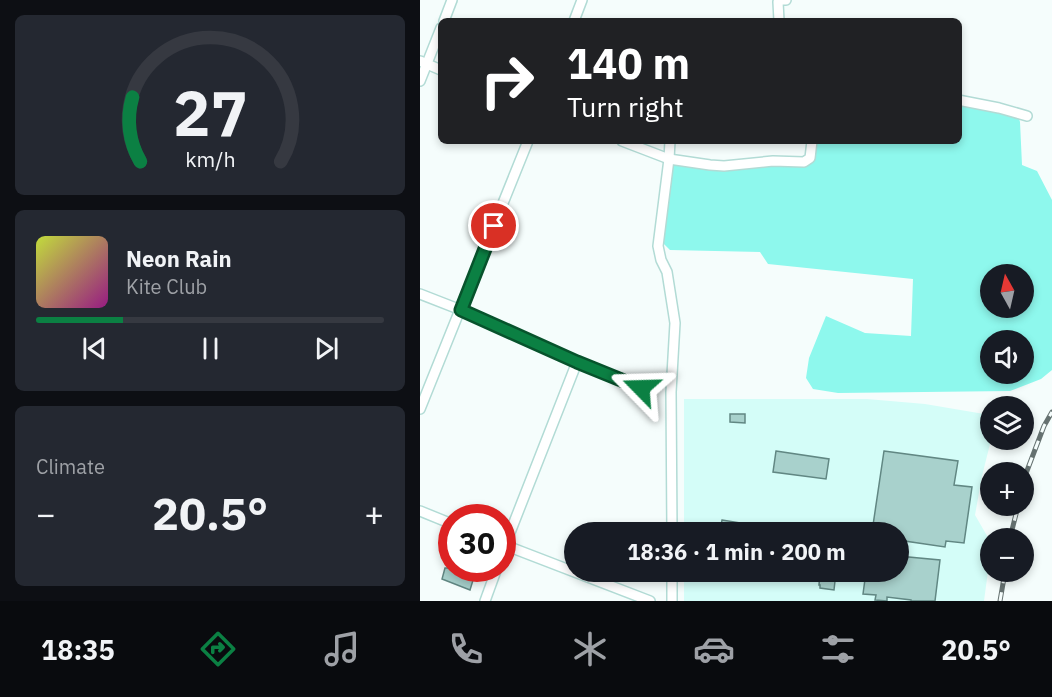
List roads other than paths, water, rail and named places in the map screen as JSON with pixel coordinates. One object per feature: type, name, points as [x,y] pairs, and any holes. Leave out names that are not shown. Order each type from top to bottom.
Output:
[{"type":"street","points":[[445,18],[452,0]]},
{"type":"street","points":[[575,18],[582,0]]},
{"type":"street","points":[[779,18],[778,2],[786,0]]},
{"type":"street","points":[[420,81],[424,63],[438,34]]},
{"type":"street","points":[[424,63],[438,69]]},
{"type":"street","points":[[962,101],[1028,116]]},
{"type":"street","points":[[420,409],[527,144]]},
{"type":"street","points":[[630,144],[669,159],[724,166],[773,161],[804,162],[810,158],[812,144]]},
{"type":"street","points":[[670,144],[658,246],[667,272],[675,322],[671,392],[672,522]]},
{"type":"street","points":[[420,294],[641,388]]},
{"type":"street","points":[[516,515],[577,362]]},
{"type":"street","points":[[420,511],[438,518]]},
{"type":"street","points":[[516,553],[650,601]]},
{"type":"street","points":[[485,601],[492,582]]},
{"type":"street","points":[[672,582],[672,601]]},
{"type":"railway","points":[[1030,462],[1052,412]]},
{"type":"railway","points":[[1012,528],[1016,516]]},
{"type":"railway","points":[[1000,601],[1003,582]]}]
